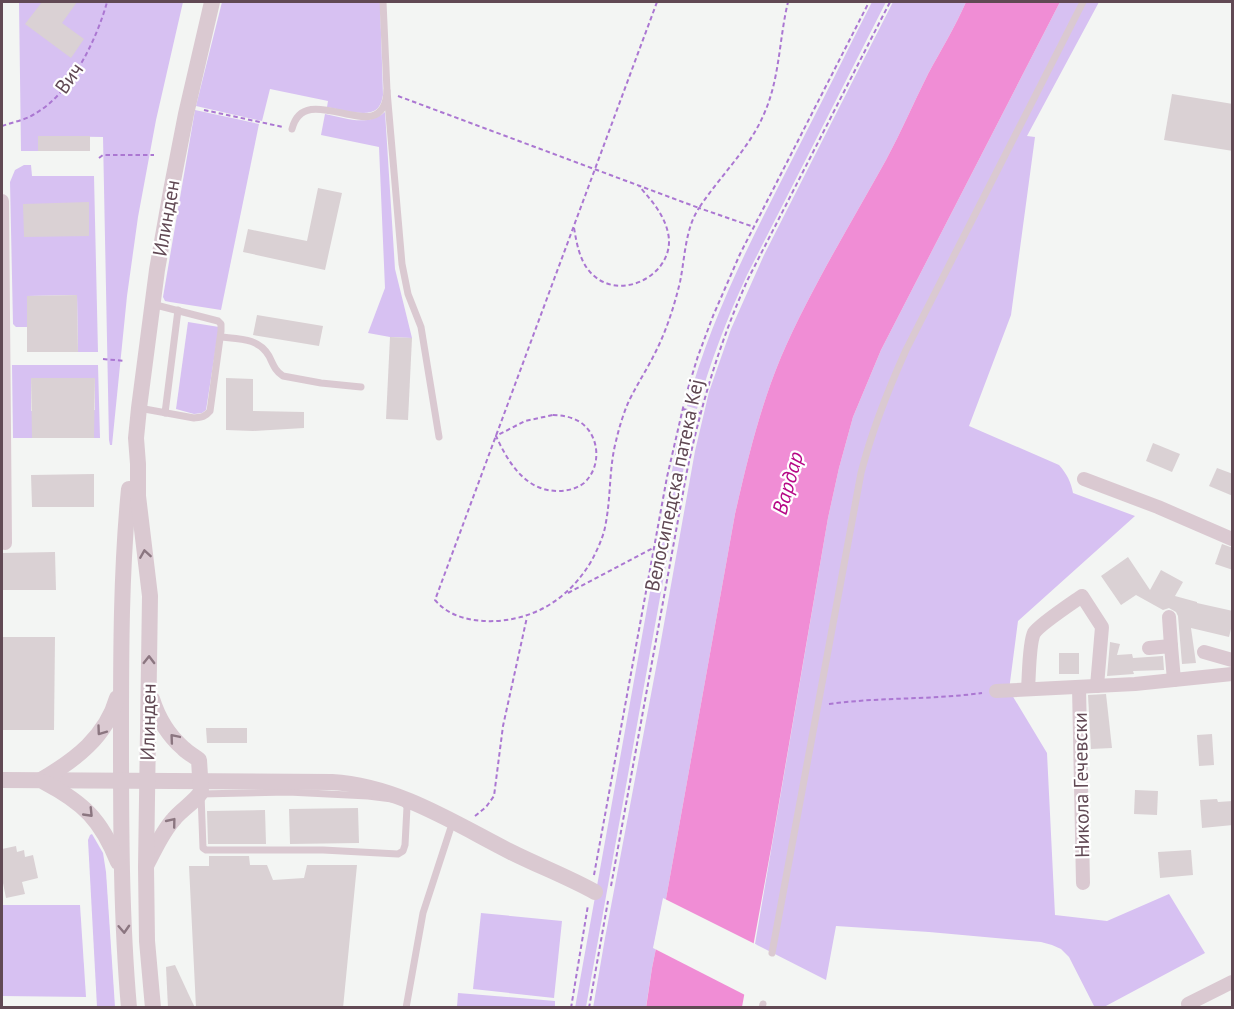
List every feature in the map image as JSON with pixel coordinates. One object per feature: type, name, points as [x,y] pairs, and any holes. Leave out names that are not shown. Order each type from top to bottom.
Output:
[{"type":"street","name":"Илинден","points":[[153,1008],[147,941],[146,867],[150,596],[139,516],[136,438],[152,304],[171,191],[187,106],[212,2]]},
{"type":"street","points":[[2,201],[3,543]]},
{"type":"street","name":"Илинден","points":[[129,1008],[122,870],[121,676],[127,505],[132,450],[136,438]]},
{"type":"street","points":[[1084,479],[1233,539]]},
{"type":"street","points":[[1028,689],[1034,633],[1082,596],[1102,627],[1097,686]]},
{"type":"street","points":[[1169,617],[1174,680]]},
{"type":"street","points":[[1149,648],[1171,646]]},
{"type":"street","points":[[1204,652],[1233,660]]},
{"type":"street","name":"Никола Гечевски","points":[[996,691],[1097,686],[1232,674]]},
{"type":"street","points":[[41,781],[65,765],[98,736],[107,724],[114,706],[121,676]]},
{"type":"street","name":"Никола Гечевски","points":[[1079,687],[1083,883]]},
{"type":"street","points":[[146,867],[167,827],[201,788],[199,760],[185,750],[164,726],[149,689]]},
{"type":"street","points":[[2,780],[147,781],[201,788],[332,782],[359,785],[410,801],[537,865],[601,891]]},
{"type":"street","points":[[41,781],[82,805],[94,818],[115,853],[122,870]]},
{"type":"street","points":[[1188,1004],[1233,982]]},
{"type":"lane","points":[[383,2],[387,92],[402,264],[408,294],[421,327],[439,437]]},
{"type":"lane","points":[[772,953],[866,453],[906,350],[1083,2]]},
{"type":"lane","points":[[292,129],[298,116],[303,111],[311,109],[362,117],[376,115],[383,108],[387,92]]},
{"type":"lane","points":[[139,408],[194,418],[202,417],[210,411],[221,337],[222,327],[218,321],[152,304]]},
{"type":"lane","points":[[165,413],[178,310]]},
{"type":"lane","points":[[221,337],[245,339],[259,344],[279,374],[283,376],[361,387]]},
{"type":"lane","points":[[201,788],[368,796],[400,801],[407,807],[405,845],[403,851],[398,854],[323,850],[206,850],[203,848],[201,788]]},
{"type":"lane","points":[[406,1008],[423,913],[453,821]]},
{"type":"path","name":"Вич","points":[[2,126],[34,115],[59,94],[86,53],[107,2]]},
{"type":"path","points":[[654,547],[527,616],[503,620],[478,620],[454,615],[444,610],[435,600],[657,2]]},
{"type":"path","points":[[566,594],[586,569],[602,539],[606,523],[611,464],[620,425],[629,401],[668,322],[679,285],[693,218],[751,138],[765,112],[779,62],[788,2]]},
{"type":"path","points":[[571,1008],[601,891],[654,547],[667,477],[698,356],[740,254],[869,2]]},
{"type":"path","name":"Велосипедска патека Кеј","points":[[589,1008],[601,891],[687,471],[700,413],[715,362],[734,310],[890,2]]},
{"type":"path","points":[[387,92],[754,227]]},
{"type":"path","points":[[187,106],[292,129]]},
{"type":"path","points":[[99,158],[103,155],[154,155]]},
{"type":"path","points":[[574,226],[583,262],[599,279],[613,285],[628,285],[652,275],[667,255],[668,232],[662,215],[638,185]]},
{"type":"path","points":[[103,359],[125,361]]},
{"type":"path","points":[[683,409],[700,413]]},
{"type":"path","points":[[563,416],[586,427],[595,442],[596,460],[589,477],[576,488],[568,491],[543,489],[519,474],[496,436],[536,418],[563,416]]},
{"type":"path","points":[[469,830],[475,816],[494,796],[503,726],[527,616]]},
{"type":"path","points":[[817,705],[852,700],[922,698],[996,691]]},
{"type":"shaded area","points":[[19,2],[183,2],[156,120],[138,217],[127,296],[112,445],[109,440],[103,137],[38,136],[38,151],[21,151]]},
{"type":"shaded area","points":[[222,2],[380,2],[383,95],[377,109],[367,113],[353,112],[327,107],[328,101],[270,89],[262,121],[196,106]]},
{"type":"shaded area","points":[[872,2],[886,2],[747,275],[719,341],[697,409],[687,406],[708,340],[735,276]]},
{"type":"shaded area","points":[[893,2],[966,2],[886,160],[805,306],[773,376],[755,434],[735,514],[646,1007],[593,1008],[695,451],[709,392],[731,329],[764,255]]},
{"type":"shaded area","points":[[1060,2],[1099,2],[1027,136],[1035,137],[1011,315],[969,426],[1059,465],[1068,478],[1073,493],[1135,516],[1018,621],[1009,690],[1047,753],[1055,915],[1107,921],[1169,894],[1205,953],[1104,1007],[1095,1008],[1069,957],[1061,949],[1041,942],[836,926],[826,980],[755,944],[828,518],[853,417],[881,350]]},
{"type":"shaded area","points":[[195,110],[259,124],[221,310],[165,301],[163,297]]},
{"type":"shaded area","points":[[385,112],[395,269],[412,338],[368,333],[385,288],[379,147],[321,135],[325,114],[364,120],[378,117]]},
{"type":"shaded area","points":[[24,165],[31,165],[32,176],[94,176],[98,352],[78,352],[77,295],[27,296],[27,327],[16,327],[13,324],[10,182],[15,170]]},
{"type":"shaded area","points":[[188,322],[219,327],[206,410],[194,414],[176,409]]},
{"type":"shaded area","points":[[12,365],[98,365],[100,438],[94,438],[94,427],[32,427],[32,438],[13,438]],"holes":[[[31,378],[95,378],[95,410],[31,411]]]},
{"type":"shaded area","points":[[686,412],[695,415],[586,1007],[575,1008],[676,449]]},
{"type":"shaded area","points":[[92,834],[103,853],[106,872],[115,1007],[97,1007],[88,840]]},
{"type":"shaded area","points":[[2,905],[80,905],[86,997],[2,996]]},
{"type":"shaded area","points":[[481,913],[562,921],[554,998],[473,989]]},
{"type":"shaded area","points":[[458,993],[555,1001],[555,1007],[457,1007]]},
{"type":"water","name":"Вардар","points":[[966,2],[1060,2],[881,350],[853,417],[828,518],[742,1007],[646,1008],[735,514],[760,415],[773,376],[805,306],[886,160]]},
{"type":"pier","points":[[663,898],[757,945],[747,996],[653,948]]},
{"type":"building","points":[[42,2],[77,2],[62,23],[84,39],[71,58],[25,24]]},
{"type":"building","points":[[1172,94],[1233,104],[1233,151],[1164,140]]},
{"type":"building","points":[[38,136],[90,136],[90,151],[38,151]]},
{"type":"building","points":[[318,188],[342,193],[325,270],[243,252],[248,229],[307,241]]},
{"type":"building","points":[[89,202],[89,236],[24,237],[23,204]]},
{"type":"building","points":[[77,295],[78,352],[27,352],[27,296]]},
{"type":"building","points":[[257,315],[323,326],[319,346],[253,335]]},
{"type":"building","points":[[390,337],[412,338],[408,420],[386,419]]},
{"type":"building","points":[[31,378],[95,378],[94,438],[32,438]]},
{"type":"building","points":[[226,378],[253,379],[253,411],[304,412],[304,428],[226,430]]},
{"type":"building","points":[[1153,443],[1180,454],[1172,472],[1146,461]]},
{"type":"building","points":[[1217,468],[1233,474],[1233,496],[1209,486]]},
{"type":"building","points":[[94,474],[94,507],[32,507],[31,475]]},
{"type":"building","points":[[1222,544],[1233,548],[1233,570],[1215,564]]},
{"type":"building","points":[[55,552],[56,590],[2,590],[2,553]]},
{"type":"building","points":[[1128,557],[1150,590],[1161,570],[1183,582],[1175,596],[1233,611],[1229,637],[1191,628],[1196,663],[1182,664],[1176,612],[1169,608],[1163,610],[1136,595],[1121,605],[1101,576]]},
{"type":"building","points":[[2,637],[55,637],[54,730],[2,730]]},
{"type":"building","points":[[1110,642],[1120,644],[1117,655],[1132,654],[1133,658],[1163,656],[1164,670],[1133,671],[1134,674],[1107,676]]},
{"type":"building","points":[[1059,653],[1079,653],[1079,674],[1059,674]]},
{"type":"building","points":[[1106,694],[1112,748],[1091,749],[1088,695]]},
{"type":"building","points":[[206,728],[247,728],[247,743],[207,743]]},
{"type":"building","points":[[1212,734],[1214,765],[1199,766],[1197,735]]},
{"type":"building","points":[[1135,790],[1158,791],[1157,815],[1134,814]]},
{"type":"building","points":[[1217,799],[1218,802],[1233,801],[1233,825],[1202,828],[1200,800]]},
{"type":"building","points":[[358,808],[359,843],[290,844],[289,809]]},
{"type":"building","points":[[265,810],[266,844],[208,844],[207,811]]},
{"type":"building","points":[[16,846],[17,852],[24,850],[25,857],[33,855],[38,878],[22,882],[25,894],[6,898],[2,878],[2,849]]},
{"type":"building","points":[[1191,850],[1193,875],[1160,878],[1158,852]]},
{"type":"building","points":[[209,856],[249,856],[250,865],[267,865],[273,880],[304,878],[307,865],[357,865],[343,1008],[196,1008],[189,866],[209,866]]},
{"type":"building","points":[[175,965],[195,1008],[168,1008],[166,967]]}]
